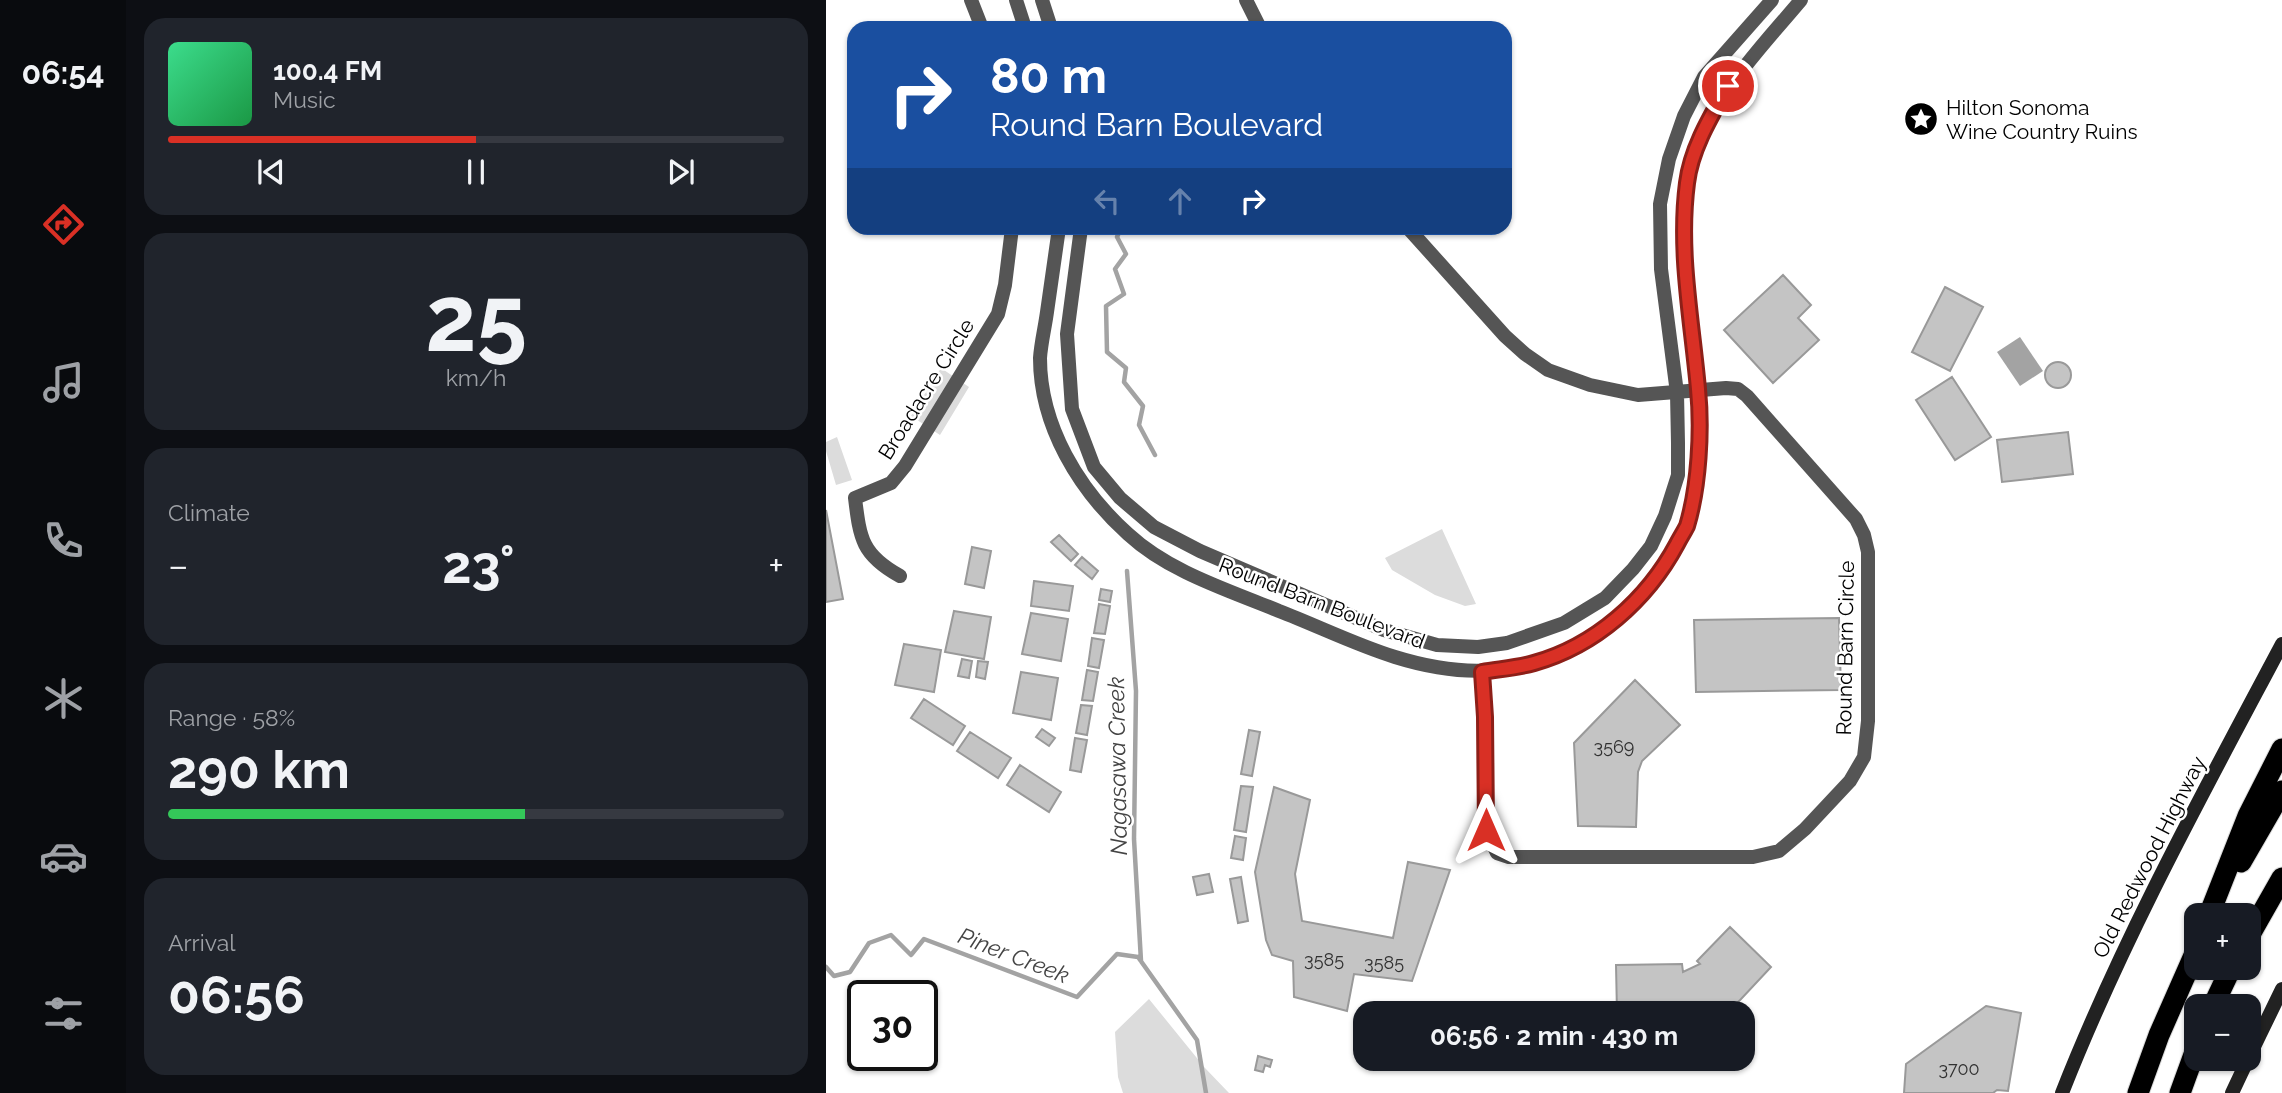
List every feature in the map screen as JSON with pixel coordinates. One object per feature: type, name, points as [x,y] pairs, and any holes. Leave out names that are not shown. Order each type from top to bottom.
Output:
[{"type":"highway","points":[[2215,903],[2248,816],[2282,749]]},
{"type":"highway","points":[[2218,903],[2282,791]]},
{"type":"highway","points":[[2261,915],[2282,878]]},
{"type":"highway","points":[[2138,1093],[2184,977]]},
{"type":"highway","points":[[2180,1093],[2188,1071]]},
{"type":"main road","name":"Old Redwood Highway","points":[[2062,1093],[2118,963],[2282,644]]},
{"type":"main road","points":[[2261,1032],[2282,989]]},
{"type":"main road","points":[[2232,1093],[2242,1071]]},
{"type":"street","points":[[971,0],[979,21]]},
{"type":"street","points":[[1016,0],[1024,21]]},
{"type":"street","points":[[1042,0],[1049,21]]},
{"type":"street","points":[[1246,0],[1257,21]]},
{"type":"street","name":"Round Barn Boulevard","points":[[1081,235],[1067,334],[1072,409],[1094,467],[1120,498],[1154,527],[1200,551],[1384,630],[1437,645],[1478,647],[1507,643],[1564,623],[1605,598],[1651,546],[1665,516],[1678,475],[1677,393],[1661,269],[1660,204],[1669,159],[1684,116],[1704,77],[1772,0]]},
{"type":"street","name":"Round Barn Boulevard","points":[[1058,235],[1040,357],[1044,395],[1058,439],[1078,478],[1109,517],[1145,550],[1198,577],[1382,653],[1429,667],[1482,672],[1534,663],[1567,650],[1602,630],[1629,609],[1669,560],[1686,527],[1695,484],[1700,424],[1686,284],[1684,219],[1687,180],[1704,128],[1728,86],[1801,0]]},
{"type":"street","name":"Broadacre Circle","points":[[900,576],[878,564],[863,541],[855,498],[891,483],[905,466],[998,314],[1005,285],[1011,235]]},
{"type":"street","name":"Round Barn Circle","points":[[1414,235],[1506,337],[1525,355],[1548,370],[1638,395],[1738,389],[1856,519],[1868,552],[1868,721],[1864,757],[1850,781],[1805,829],[1779,851],[1753,857],[1509,857],[1497,853],[1486,830],[1482,672]]},
{"type":"shaded area","points":[[2020,337],[2043,371],[2020,386],[1997,352]]},
{"type":"shaded area","points":[[941,368],[969,387],[940,435],[911,416]]},
{"type":"shaded area","points":[[837,437],[852,480],[836,485],[826,442]]},
{"type":"shaded area","points":[[1442,529],[1476,604],[1465,606],[1435,595],[1392,570],[1385,558]]},
{"type":"shaded area","points":[[1149,999],[1229,1093],[1123,1093],[1118,1077],[1115,1032]]},
{"type":"building","points":[[1783,275],[1811,305],[1798,318],[1819,340],[1773,383],[1724,330]]},
{"type":"building","points":[[1945,287],[1983,307],[1950,371],[1912,352]]},
{"type":"building","points":[[2058,362],[2067,366],[2071,375],[2067,384],[2058,388],[2049,384],[2045,375],[2049,366]]},
{"type":"building","points":[[1952,377],[1991,437],[1955,460],[1916,400]]},
{"type":"building","points":[[2068,432],[2073,474],[2002,482],[1997,440]]},
{"type":"building","points":[[826,510],[843,599],[826,602]]},
{"type":"building","points":[[1059,535],[1078,554],[1071,561],[1051,542]]},
{"type":"building","points":[[972,547],[991,551],[984,588],[965,584]]},
{"type":"building","points":[[1082,557],[1098,571],[1092,579],[1075,565]]},
{"type":"building","points":[[1034,581],[1073,586],[1069,611],[1031,606]]},
{"type":"building","points":[[1101,589],[1112,591],[1110,602],[1099,600]]},
{"type":"building","points":[[1099,604],[1110,606],[1105,634],[1094,633]]},
{"type":"building","points":[[954,611],[991,617],[984,659],[945,652]]},
{"type":"building","points":[[1031,613],[1068,619],[1061,661],[1022,654]]},
{"type":"building","points":[[1839,618],[1841,690],[1696,692],[1694,620]]},
{"type":"building","points":[[1092,638],[1104,640],[1099,668],[1088,666]]},
{"type":"building","points":[[904,644],[941,650],[934,692],[895,685]]},
{"type":"building","points":[[962,659],[972,661],[969,678],[958,676]]},
{"type":"building","points":[[978,661],[988,662],[985,679],[976,677]]},
{"type":"building","points":[[1087,670],[1098,672],[1093,701],[1082,700]]},
{"type":"building","points":[[1021,672],[1058,678],[1051,720],[1013,713]]},
{"type":"building","points":[[1635,680],[1680,725],[1642,761],[1638,772],[1636,827],[1578,826],[1574,743]]},
{"type":"building","points":[[924,699],[965,726],[953,745],[911,718]]},
{"type":"building","points":[[1081,705],[1092,706],[1087,735],[1076,733]]},
{"type":"building","points":[[1042,729],[1055,738],[1049,746],[1036,737]]},
{"type":"building","points":[[1249,730],[1260,732],[1252,776],[1241,774]]},
{"type":"building","points":[[970,732],[1011,758],[998,778],[957,751]]},
{"type":"building","points":[[1075,738],[1087,740],[1081,772],[1070,770]]},
{"type":"building","points":[[1020,765],[1061,792],[1049,812],[1007,785]]},
{"type":"building","points":[[1241,786],[1253,787],[1246,832],[1234,830]]},
{"type":"building","points":[[1274,787],[1310,800],[1295,874],[1302,921],[1393,938],[1408,862],[1450,870],[1412,981],[1354,974],[1347,1011],[1294,997],[1293,961],[1272,955],[1266,940],[1255,872]]},
{"type":"building","points":[[1235,836],[1246,838],[1243,860],[1231,858]]},
{"type":"building","points":[[1209,874],[1213,892],[1197,895],[1193,877]]},
{"type":"building","points":[[1241,877],[1248,921],[1238,923],[1230,879]]},
{"type":"building","points":[[1730,927],[1771,967],[1739,1001],[1617,1001],[1616,965],[1682,964],[1683,972],[1700,964],[1697,961]]},
{"type":"building","points":[[1986,1006],[2021,1013],[2008,1091],[1904,1093],[1906,1064]]},
{"type":"building","points":[[1258,1056],[1272,1060],[1270,1067],[1265,1065],[1263,1072],[1255,1070]]},
{"type":"waterway","name":"Nagasawa Creek","points":[[1118,235],[1126,254],[1115,269],[1124,294],[1106,306],[1107,352],[1126,368],[1124,382],[1143,406],[1139,425],[1155,455]]},
{"type":"waterway","name":"Nagasawa Creek","points":[[1127,571],[1136,691],[1134,839],[1141,961]]},
{"type":"waterway","name":"Piner Creek","points":[[826,967],[834,976],[850,972],[869,943],[891,935],[911,955],[924,939],[1077,997],[1117,954],[1138,957],[1197,1040],[1206,1093]]},
{"type":"place","name":"Hilton Sonoma Wine Country Ruins","points":[[1921,119]]},
{"type":"route","points":[[1486,830],[1482,672],[1534,663],[1567,650],[1602,630],[1629,609],[1650,585],[1669,560],[1686,527],[1695,484],[1700,424],[1686,284],[1684,219],[1687,180],[1704,128],[1728,86]]}]
